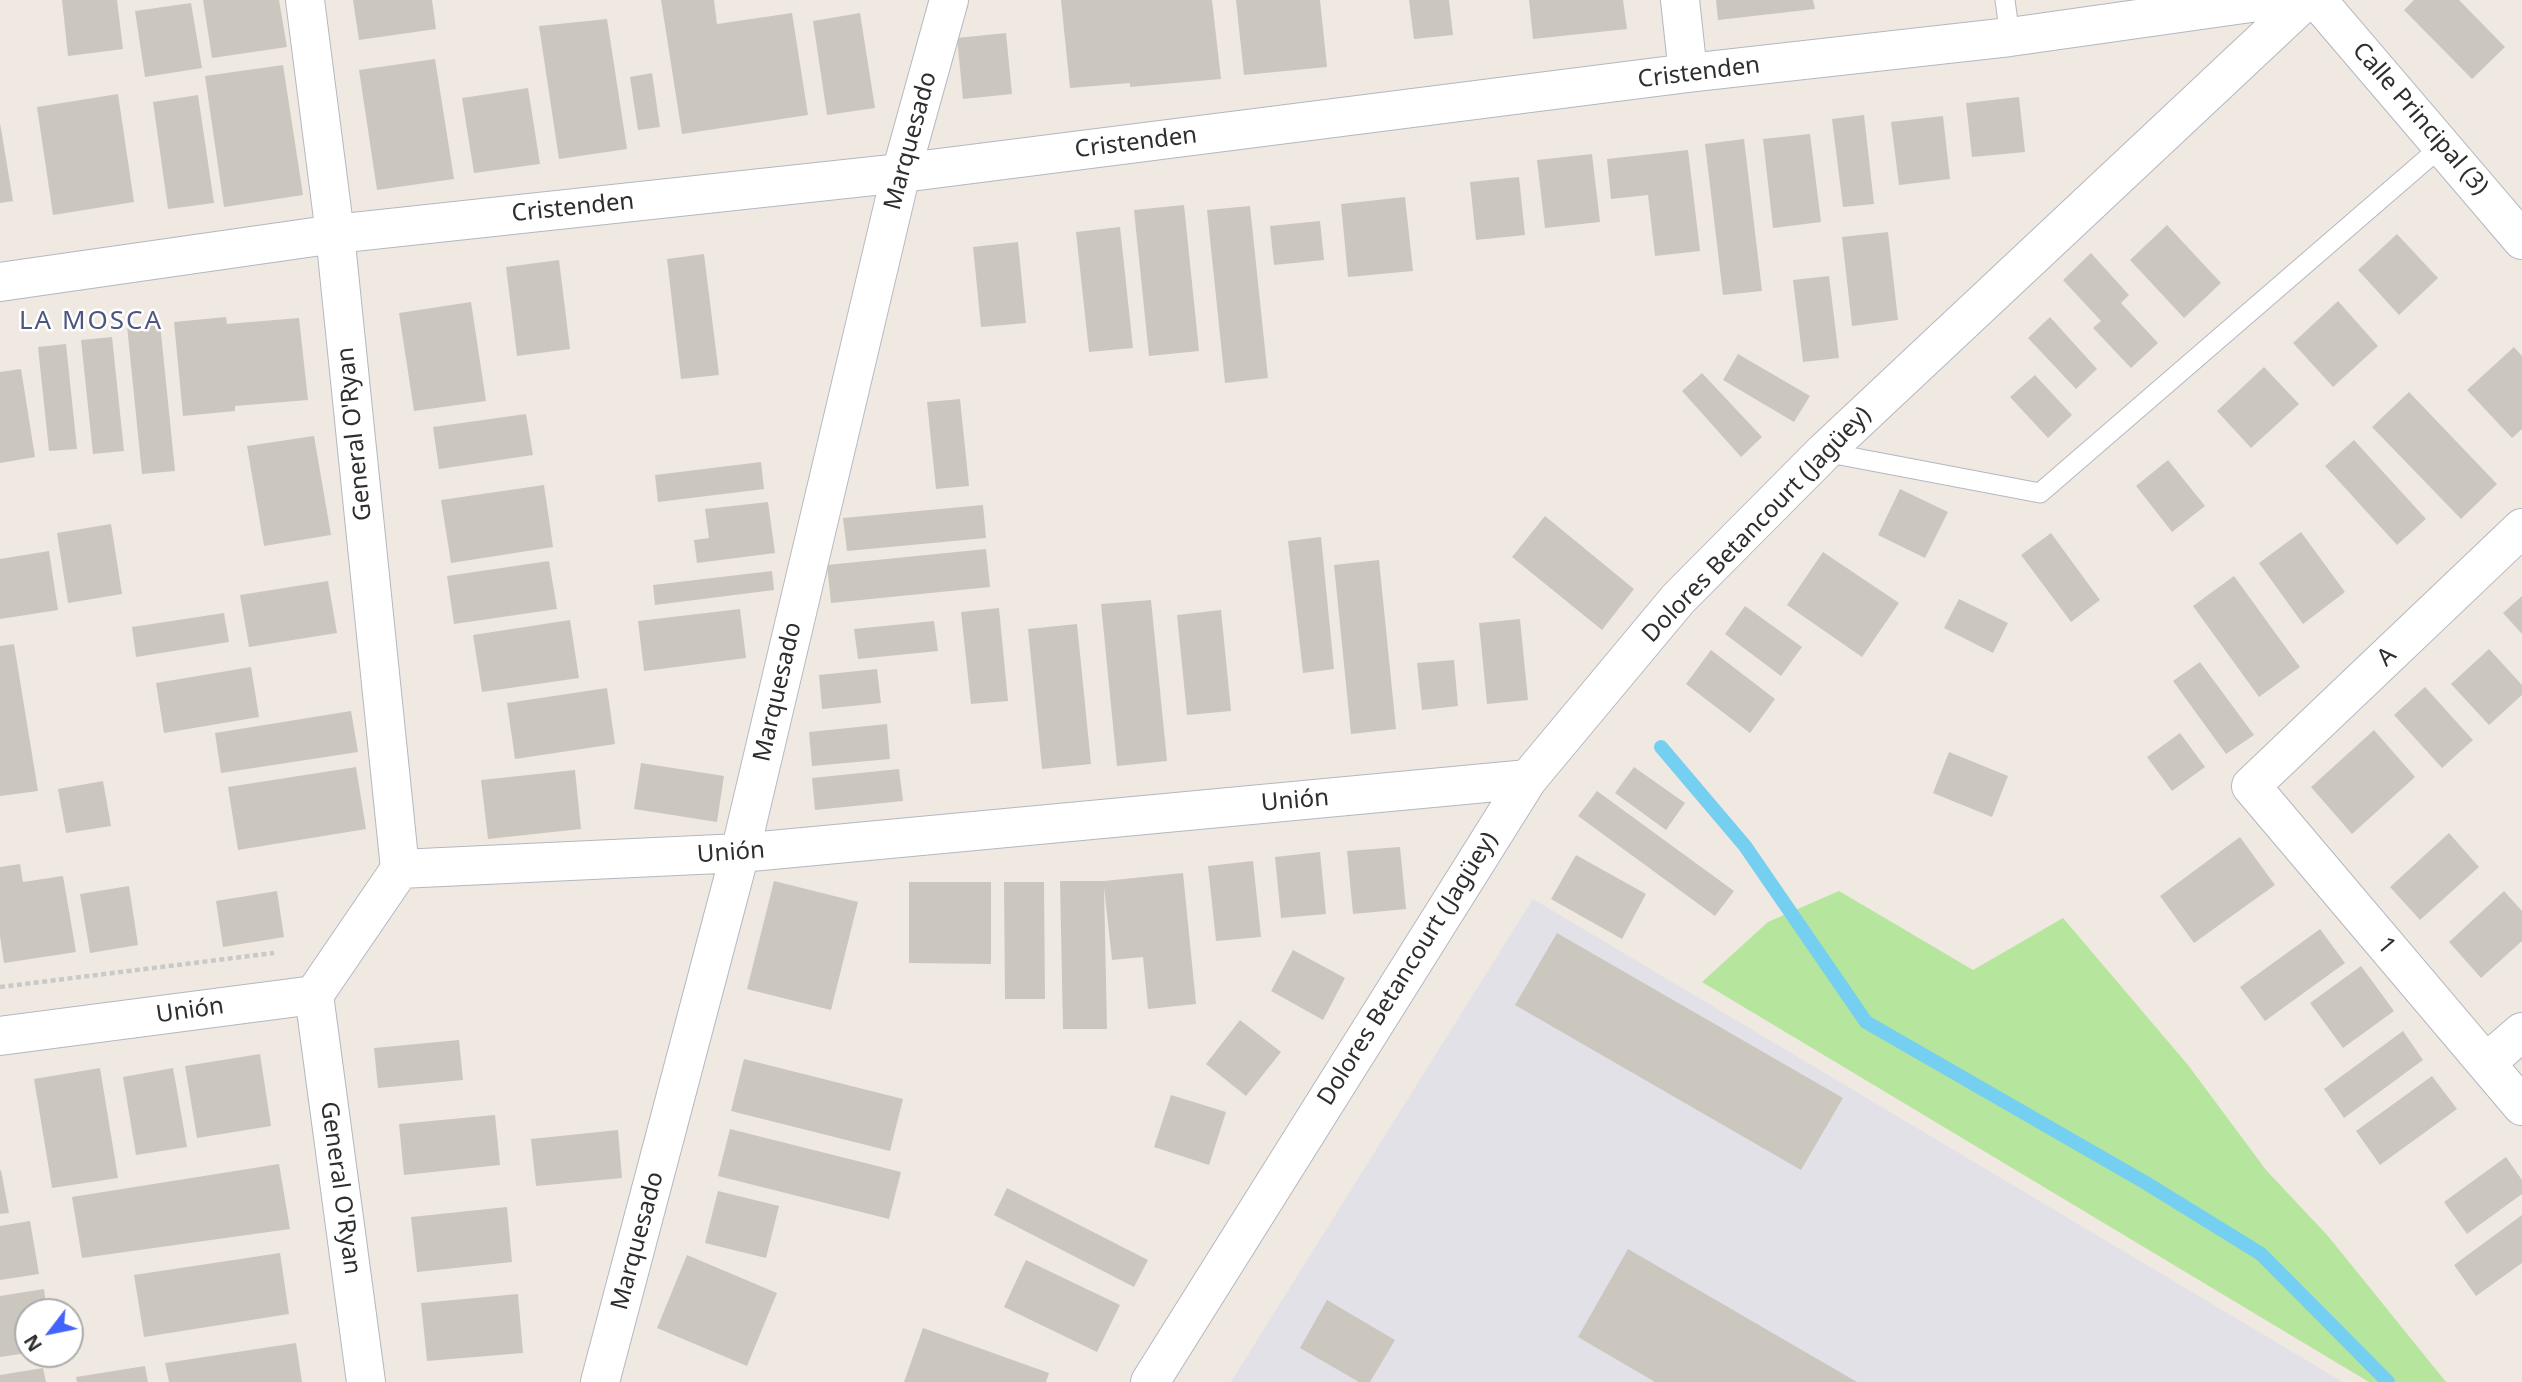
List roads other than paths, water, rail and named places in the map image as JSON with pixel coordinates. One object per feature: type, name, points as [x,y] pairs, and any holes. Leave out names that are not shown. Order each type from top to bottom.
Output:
[{"type":"street","name":"General O'Ryan","points":[[305,0],[335,234],[400,869]]},
{"type":"street","name":"Marquesado","points":[[600,1382],[740,853],[901,173],[949,0]]},
{"type":"street","points":[[1679,0],[1688,73]]},
{"type":"street","name":"Cristenden","points":[[0,282],[335,234],[901,173],[1688,73],[2010,37],[2272,0]]},
{"type":"street","name":"Dolores Betancourt (Jagüey)","points":[[1150,1382],[1528,779],[1678,599],[1824,452],[2306,0]]},
{"type":"street","name":"Calle Principal (3)","points":[[2317,0],[2522,240]]},
{"type":"street","name":"A","points":[[2251,786],[2522,528]]},
{"type":"street","name":"Unión","points":[[400,869],[740,853],[1528,779]]},
{"type":"street","name":"1","points":[[2251,786],[2522,1106]]},
{"type":"street","points":[[314,995],[400,869]]},
{"type":"street","name":"General O'Ryan","points":[[314,995],[366,1382]]},
{"type":"street","name":"Unión","points":[[0,1036],[314,995]]},
{"type":"street","points":[[2486,1063],[2522,1032]]},
{"type":"lane","points":[[2005,0],[2010,37]]},
{"type":"lane","points":[[1824,452],[2040,493],[2443,145]]},
{"type":"waterway","points":[[1661,747],[1745,846],[1866,1022],[2146,1183],[2261,1254],[2388,1382]]},
{"type":"district","name":"LA MOSCA","points":[[91,322]]}]
